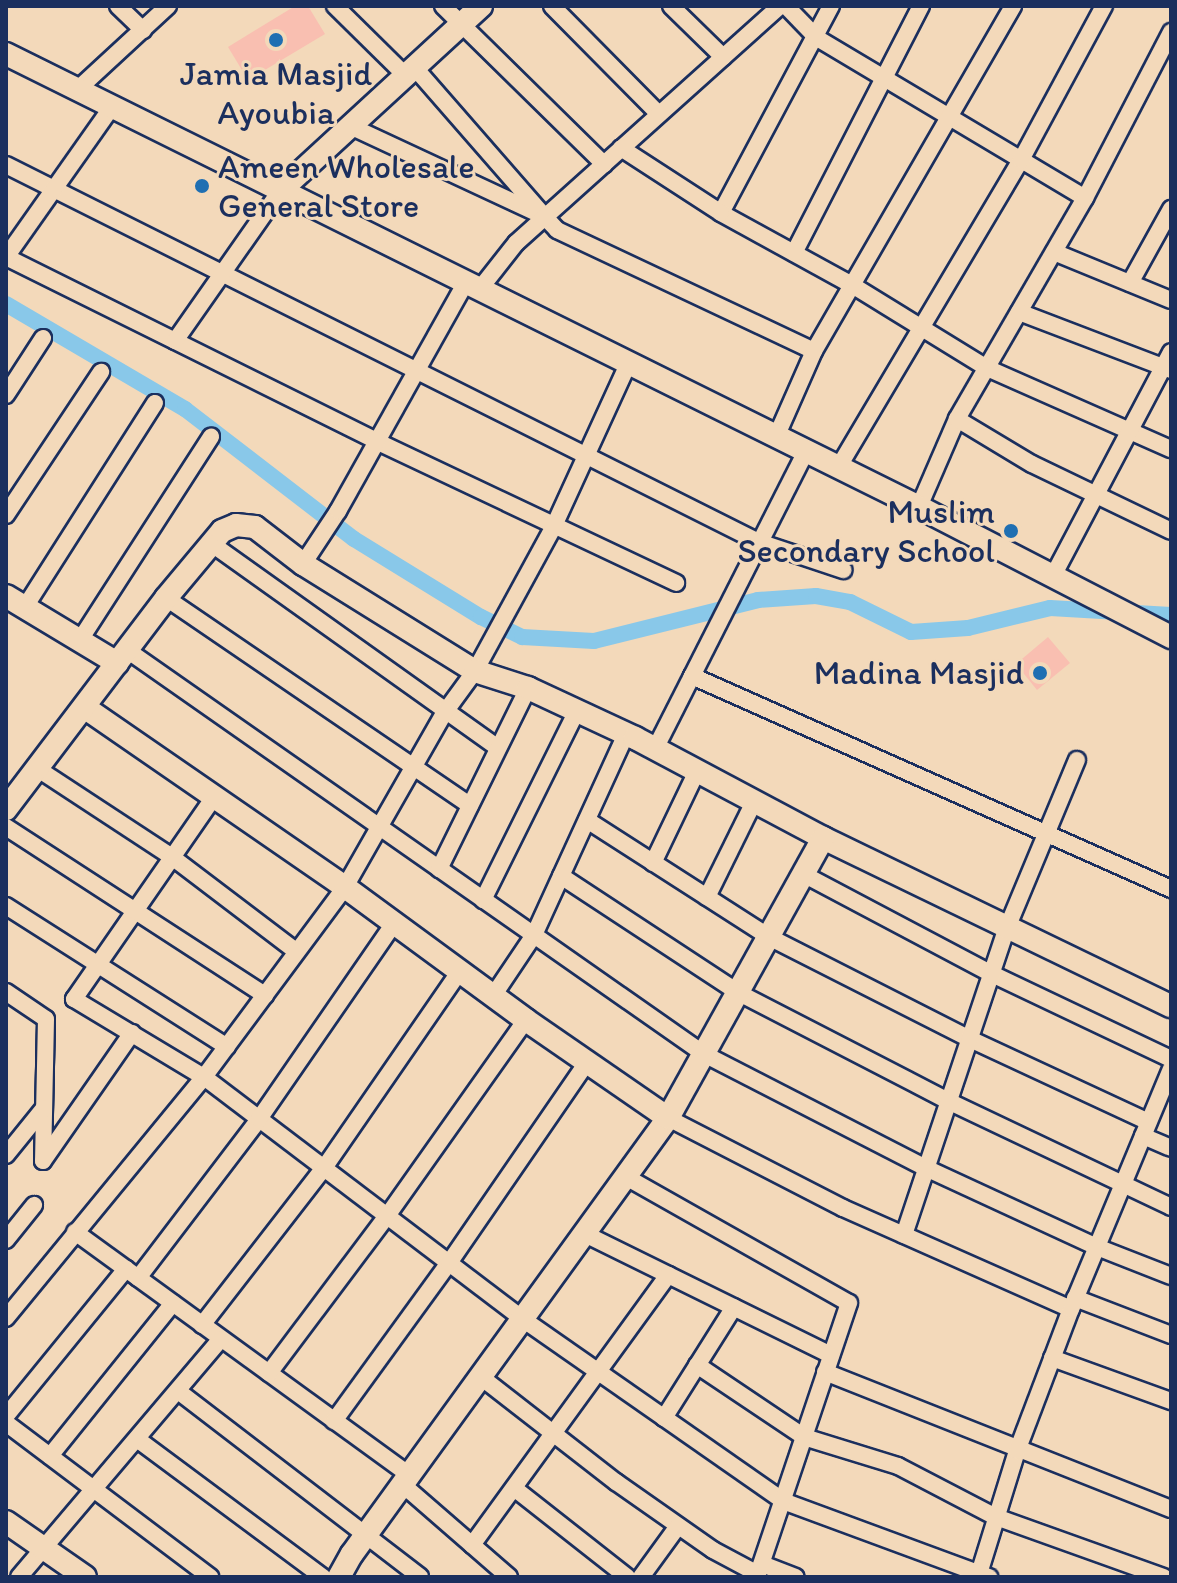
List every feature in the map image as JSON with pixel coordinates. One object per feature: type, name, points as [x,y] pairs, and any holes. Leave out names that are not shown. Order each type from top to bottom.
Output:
[{"type":"street","points":[[118,6],[143,30]]},
{"type":"street","points":[[77,90],[168,6]]},
{"type":"street","points":[[335,6],[410,71],[557,230],[814,351]]},
{"type":"street","points":[[443,6],[604,164]]},
{"type":"street","points":[[175,341],[280,191],[481,6]]},
{"type":"street","points":[[552,6],[659,114]]},
{"type":"street","points":[[671,6],[723,57]]},
{"type":"street","points":[[303,564],[334,516],[415,370],[472,287],[621,148],[783,6],[817,38],[1085,198]]},
{"type":"street","points":[[721,213],[817,38],[831,6]]},
{"type":"street","points":[[794,253],[921,6]]},
{"type":"street","points":[[776,437],[814,351],[1013,6]]},
{"type":"street","points":[[838,468],[1021,160],[1104,6]]},
{"type":"street","points":[[919,507],[957,419],[1085,198],[1171,32]]},
{"type":"street","points":[[6,54],[919,507],[1170,637]]},
{"type":"street","points":[[112,107],[6,257],[553,528],[676,583]]},
{"type":"street","points":[[350,126],[545,217]]},
{"type":"street","points":[[621,148],[721,213],[852,285],[987,368],[1171,449]]},
{"type":"street","points":[[6,165],[759,542],[843,570]]},
{"type":"street","points":[[1130,283],[1171,209]]},
{"type":"street","points":[[1054,252],[1171,300]]},
{"type":"street","points":[[1019,312],[1168,363],[1053,576]]},
{"type":"street","points":[[6,395],[43,338]]},
{"type":"street","points":[[6,1318],[204,1077],[345,887],[445,712],[475,671],[553,528],[628,364]]},
{"type":"street","points":[[6,515],[101,372]]},
{"type":"street","points":[[155,403],[15,602],[80,640],[122,656],[379,827],[704,1054],[926,1168],[1097,1247],[1171,1276]]},
{"type":"street","points":[[957,419],[1032,464],[1171,531]]},
{"type":"street","points":[[80,640],[211,437]]},
{"type":"street","points":[[655,749],[806,452]]},
{"type":"street","points":[[6,809],[166,598],[222,531],[236,525],[255,527],[303,564],[475,671],[528,688],[626,734],[823,838],[1171,1006]]},
{"type":"street","points":[[212,544],[498,748]]},
{"type":"street","points":[[166,598],[470,805]]},
{"type":"street","points":[[692,676],[1171,889]]},
{"type":"street","points":[[439,869],[528,688]]},
{"type":"street","points":[[84,707],[345,887],[526,1020],[668,1118],[904,1235],[1073,1303],[1171,1335]]},
{"type":"street","points":[[483,900],[577,711]]},
{"type":"street","points":[[493,996],[534,935],[626,734]]},
{"type":"street","points":[[904,1235],[1007,928],[1077,760]]},
{"type":"street","points":[[35,767],[172,857],[296,951]]},
{"type":"street","points":[[653,863],[697,771]]},
{"type":"street","points":[[214,797],[74,999],[204,1077],[524,1320],[783,1501],[982,1576],[996,1517],[1018,1448],[1073,1303],[1169,1077]]},
{"type":"street","points":[[707,897],[754,802]]},
{"type":"street","points":[[587,820],[769,937],[1146,1129],[1171,1148]]},
{"type":"street","points":[[6,827],[265,995]]},
{"type":"street","points":[[339,1577],[366,1534],[668,1118],[823,838]]},
{"type":"street","points":[[803,874],[992,974],[1171,1059]]},
{"type":"street","points":[[561,876],[739,993],[948,1101],[1171,1207]]},
{"type":"street","points":[[6,906],[227,1047]]},
{"type":"street","points":[[6,1416],[132,1273],[259,1119],[394,923]]},
{"type":"street","points":[[202,1325],[324,1168],[460,971]]},
{"type":"street","points":[[6,992],[46,1019],[43,1161],[132,1033]]},
{"type":"street","points":[[269,1373],[387,1216],[526,1020]]},
{"type":"street","points":[[334,1421],[449,1263],[587,1062]]},
{"type":"street","points":[[6,1155],[44,1108]]},
{"type":"street","points":[[626,1177],[849,1303],[759,1572]]},
{"type":"street","points":[[6,1240],[34,1205]]},
{"type":"street","points":[[75,1232],[334,1421],[406,1480],[509,1577]]},
{"type":"street","points":[[585,1234],[831,1355]]},
{"type":"street","points":[[472,1545],[668,1275]]},
{"type":"street","points":[[50,1456],[173,1303]]},
{"type":"street","points":[[664,1418],[734,1307]]},
{"type":"street","points":[[19,1577],[221,1339]]},
{"type":"street","points":[[1052,1358],[1171,1401]]},
{"type":"street","points":[[697,1365],[804,1437],[898,1466],[996,1517],[1164,1577]]},
{"type":"street","points":[[825,1372],[1171,1509]]},
{"type":"street","points":[[481,1377],[713,1550],[759,1572],[796,1577]]},
{"type":"street","points":[[178,1391],[420,1577]]},
{"type":"street","points":[[6,1423],[210,1577]]},
{"type":"street","points":[[137,1439],[323,1577]]},
{"type":"street","points":[[514,1488],[627,1577]]},
{"type":"street","points":[[6,1522],[85,1577]]},
{"type":"street","points":[[641,1577],[678,1526]]},
{"type":"building","name":"Jamia Masjid Ayoubia","points":[[295,6],[308,6],[325,34],[248,80],[228,47]]},
{"type":"building","name":"Madina Masjid","points":[[1048,637],[1070,663],[1037,690],[1016,664]]},
{"type":"waterway","points":[[6,304],[185,409],[354,539],[481,617],[522,637],[594,641],[758,600],[816,596],[850,602],[911,632],[968,628],[1050,608],[1171,615]]},
{"type":"place","name":"Jamia Masjid Ayoubia","points":[[276,40]]},
{"type":"place","name":"Ameen Wholesale General Store","points":[[202,186]]},
{"type":"place","name":"Muslim Secondary School","points":[[1011,531]]},
{"type":"place","name":"Madina Masjid","points":[[1040,673]]}]
